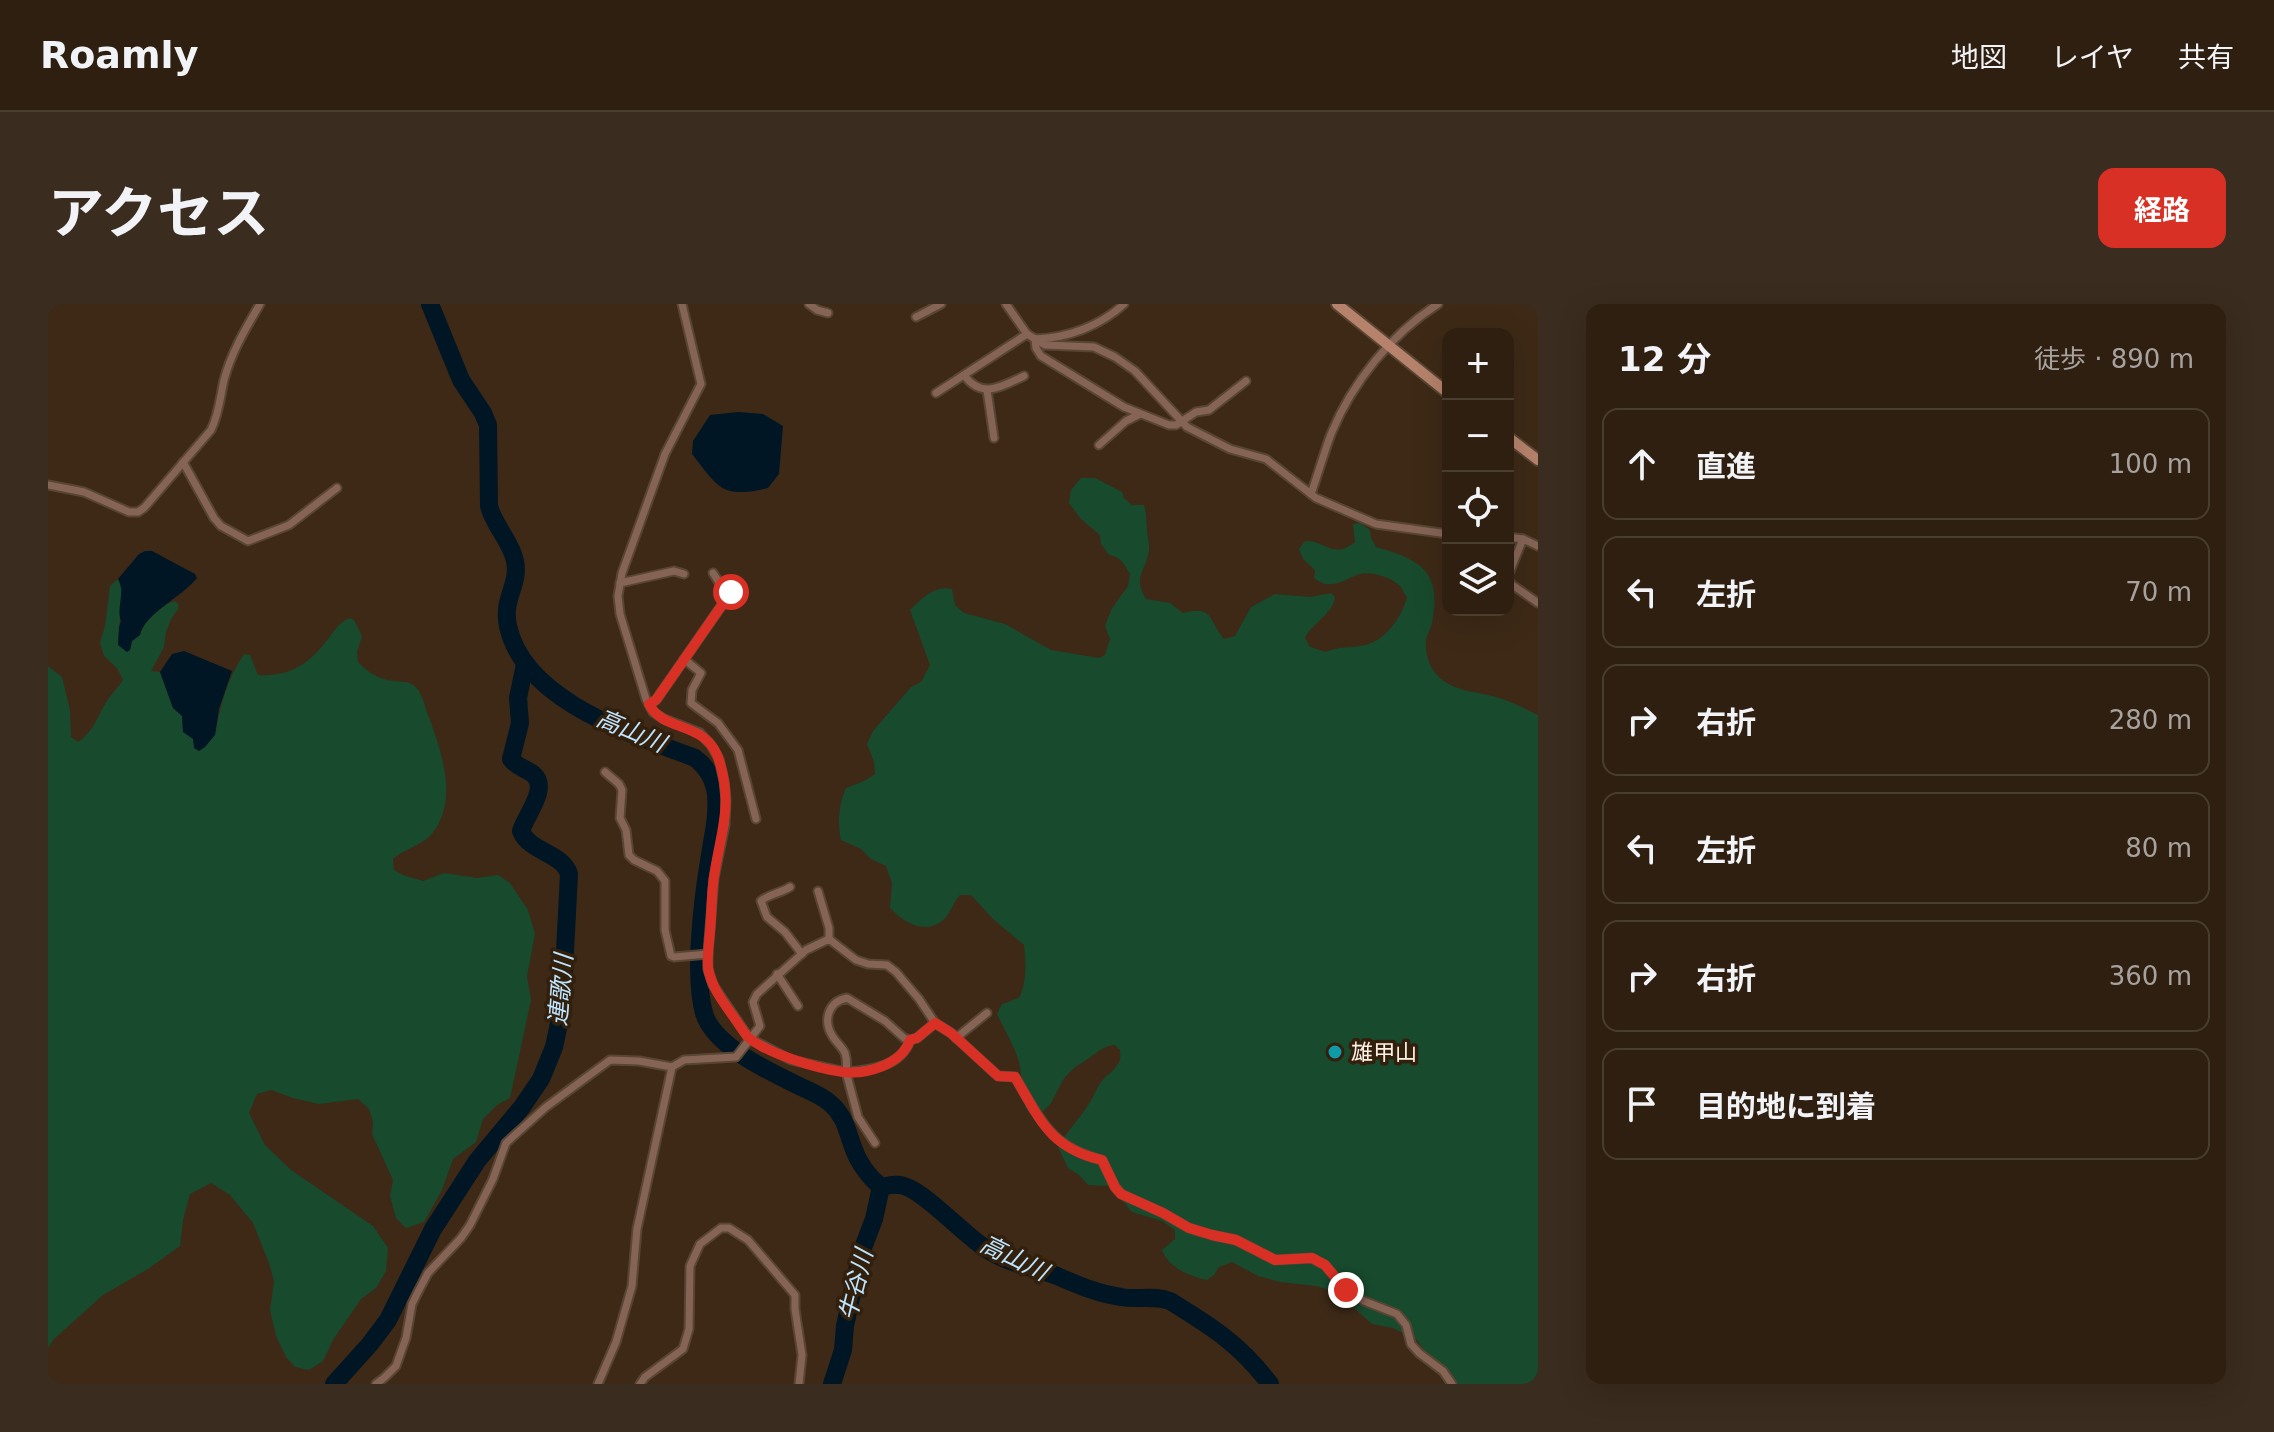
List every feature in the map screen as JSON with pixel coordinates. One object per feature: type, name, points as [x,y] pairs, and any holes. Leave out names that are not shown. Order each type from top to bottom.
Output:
[{"type":"main road","points":[[1337,304],[1442,388]]},
{"type":"main road","points":[[1514,442],[1538,460]]},
{"type":"street","points":[[48,485],[84,492],[129,512],[138,512],[147,505],[211,430],[234,350],[260,304]]},
{"type":"street","points":[[682,304],[701,384],[665,454],[622,573],[618,596],[620,614],[653,712],[700,733],[719,759],[726,799],[725,825],[702,954],[713,985],[749,1038],[791,1060],[846,1072],[878,1069],[907,1048],[910,1040]]},
{"type":"street","points":[[809,304],[828,313]]},
{"type":"street","points":[[916,317],[941,304]]},
{"type":"street","points":[[1006,304],[1027,334],[1035,339],[1045,345],[1083,345],[1105,352],[1135,371],[1187,427],[1230,449],[1266,459],[1311,494],[1376,524],[1442,533]]},
{"type":"street","points":[[1035,339],[1068,336],[1099,323],[1124,304]]},
{"type":"street","points":[[1311,494],[1331,434],[1362,378],[1389,346],[1421,315],[1438,304]]},
{"type":"street","points":[[936,393],[1027,334]]},
{"type":"street","points":[[1035,339],[1041,356],[1124,407],[1169,425],[1176,425],[1196,412],[1209,410],[1246,381]]},
{"type":"street","points":[[964,375],[970,384],[987,390],[1024,376]]},
{"type":"street","points":[[987,390],[994,438]]},
{"type":"street","points":[[1099,445],[1126,421],[1140,414]]},
{"type":"street","points":[[183,462],[214,518],[221,526],[248,541],[289,525],[337,488]]},
{"type":"street","points":[[1514,538],[1538,546]]},
{"type":"street","points":[[1514,562],[1523,539]]},
{"type":"street","points":[[620,583],[674,571],[684,574]]},
{"type":"street","points":[[713,573],[724,590],[739,597]]},
{"type":"street","points":[[1514,586],[1538,603]]},
{"type":"street","points":[[649,704],[656,700],[731,592]]},
{"type":"street","points":[[684,659],[701,673],[692,690],[691,703],[718,723],[738,750],[756,819]]},
{"type":"street","points":[[605,772],[622,790],[620,818],[627,833],[629,855],[657,871],[665,881],[665,930],[669,952],[674,957],[702,954]]},
{"type":"street","points":[[790,887],[761,901],[767,917],[785,932],[802,954]]},
{"type":"street","points":[[818,891],[829,928],[829,939]]},
{"type":"street","points":[[376,1384],[396,1366],[406,1338],[412,1304],[428,1273],[470,1225],[493,1179],[506,1143],[546,1107],[610,1060],[672,1067],[684,1060],[736,1057],[760,1026],[753,1002],[757,994],[806,950],[829,939]]},
{"type":"street","points":[[829,939],[856,960],[887,965],[919,999],[935,1023],[998,1076],[1015,1077],[1057,1141],[1070,1150],[1102,1160],[1121,1194],[1189,1228],[1236,1240],[1275,1260],[1312,1258],[1325,1265],[1346,1290],[1397,1314],[1406,1325],[1411,1344],[1443,1371],[1452,1384]]},
{"type":"street","points":[[777,974],[798,1006]]},
{"type":"street","points":[[875,1143],[858,1117],[846,1072],[846,1056],[831,1035],[827,1020],[829,1009],[840,999],[847,998],[910,1040],[935,1023]]},
{"type":"street","points":[[956,1038],[987,1013]]},
{"type":"street","points":[[598,1384],[616,1342],[632,1286],[637,1229],[672,1067]]},
{"type":"street","points":[[640,1384],[683,1349],[689,1329],[690,1266],[700,1244],[721,1228],[729,1228],[748,1240],[795,1295],[802,1355],[799,1384]]},
{"type":"green space","points":[[1081,478],[1095,478],[1122,492],[1132,505],[1144,505],[1149,547],[1140,585],[1146,599],[1170,603],[1183,613],[1205,613],[1224,639],[1235,636],[1251,607],[1275,594],[1310,597],[1331,593],[1335,597],[1333,603],[1305,638],[1310,647],[1326,652],[1379,639],[1397,620],[1407,597],[1400,586],[1385,577],[1367,573],[1336,584],[1325,584],[1314,578],[1315,570],[1303,559],[1299,549],[1305,541],[1335,549],[1347,547],[1355,542],[1353,524],[1360,523],[1370,530],[1376,547],[1417,563],[1431,580],[1434,606],[1426,648],[1430,664],[1439,677],[1455,687],[1504,700],[1538,715],[1538,1384],[1449,1384],[1428,1366],[1424,1350],[1417,1340],[1393,1328],[1372,1324],[1336,1292],[1258,1276],[1232,1262],[1219,1267],[1207,1280],[1174,1266],[1162,1250],[1175,1239],[1175,1230],[1162,1221],[1132,1212],[1109,1186],[1088,1185],[1068,1168],[1058,1147],[1100,1084],[1117,1065],[1120,1050],[1115,1045],[1106,1047],[1073,1069],[1063,1080],[1051,1103],[1033,1116],[1023,1099],[1017,1056],[997,1014],[1002,1004],[1019,998],[1022,992],[1024,945],[971,895],[960,895],[945,918],[935,925],[921,927],[907,922],[890,908],[892,883],[886,866],[841,840],[839,814],[846,788],[875,774],[867,744],[873,731],[911,687],[921,682],[930,665],[910,610],[929,594],[940,589],[952,589],[955,605],[964,613],[1005,624],[1051,650],[1099,658],[1105,655],[1110,639],[1105,626],[1111,610],[1128,586],[1130,574],[1119,559],[1109,555],[1101,544],[1100,535],[1081,519],[1069,503],[1071,490]]},
{"type":"green space","points":[[118,579],[122,589],[118,645],[130,650],[132,641],[140,635],[154,614],[170,603],[175,601],[178,604],[166,632],[164,647],[151,671],[160,672],[173,708],[182,716],[183,732],[215,735],[225,693],[244,654],[250,655],[258,675],[280,674],[306,662],[342,622],[350,618],[354,620],[362,636],[357,652],[358,662],[370,673],[411,684],[420,693],[445,772],[445,803],[441,818],[430,836],[393,859],[394,870],[423,881],[444,873],[477,878],[498,875],[510,883],[528,910],[535,934],[527,976],[531,1000],[510,1098],[497,1105],[483,1119],[476,1142],[453,1159],[442,1190],[424,1222],[406,1228],[396,1218],[390,1196],[393,1180],[372,1134],[373,1122],[369,1109],[358,1099],[319,1104],[271,1090],[257,1094],[249,1113],[265,1145],[291,1170],[373,1226],[388,1248],[386,1271],[376,1288],[361,1299],[333,1340],[323,1361],[309,1370],[295,1367],[286,1357],[276,1336],[270,1310],[274,1282],[253,1223],[230,1195],[211,1183],[190,1194],[180,1246],[103,1295],[48,1348],[48,666],[62,677],[70,710],[71,737],[78,742],[90,730],[123,680],[117,668],[104,656],[100,643],[110,586]]},
{"type":"water","points":[[738,412],[763,414],[783,426],[779,474],[768,488],[740,492],[722,488],[692,454],[693,441],[710,415]]},
{"type":"water","points":[[145,551],[152,551],[195,574],[197,578],[148,620],[127,652],[118,645],[121,595],[118,579]]},
{"type":"water","points":[[184,651],[232,671],[219,709],[215,735],[199,751],[194,748],[193,739],[183,732],[182,716],[173,708],[160,672],[172,654]]},
{"type":"waterway","name":"高山川","points":[[430,304],[461,380],[488,425],[489,506],[515,561],[507,616],[518,652],[535,675],[558,694],[612,725],[695,758],[714,784],[716,817],[700,935],[699,978],[704,1013],[719,1037],[745,1057],[831,1104],[843,1119],[861,1164],[881,1187],[899,1185],[919,1194],[978,1244],[1004,1259],[1104,1294],[1170,1301],[1224,1337],[1248,1358],[1270,1384]]},
{"type":"waterway","name":"連歌川","points":[[334,1384],[388,1320],[433,1229],[477,1161],[541,1079],[554,1047],[562,1010],[569,874],[560,861],[531,844],[521,831],[539,787],[533,774],[511,759],[520,723],[518,698],[525,664]]},
{"type":"waterway","name":"牛谷川","points":[[832,1384],[843,1350],[845,1326],[861,1253],[874,1219],[881,1187]]},
{"type":"place","name":"雄甲山","points":[[1335,1052]]},
{"type":"route","points":[[731,592],[656,700],[649,704],[653,712],[664,719],[700,733],[719,759],[726,799],[725,825],[714,878],[708,969],[713,985],[749,1038],[791,1060],[846,1072],[878,1069],[907,1048],[910,1040],[935,1023],[951,1033],[998,1076],[1015,1077],[1057,1141],[1070,1150],[1102,1160],[1121,1194],[1189,1228],[1236,1240],[1275,1260],[1312,1258],[1325,1265],[1346,1290]]}]
